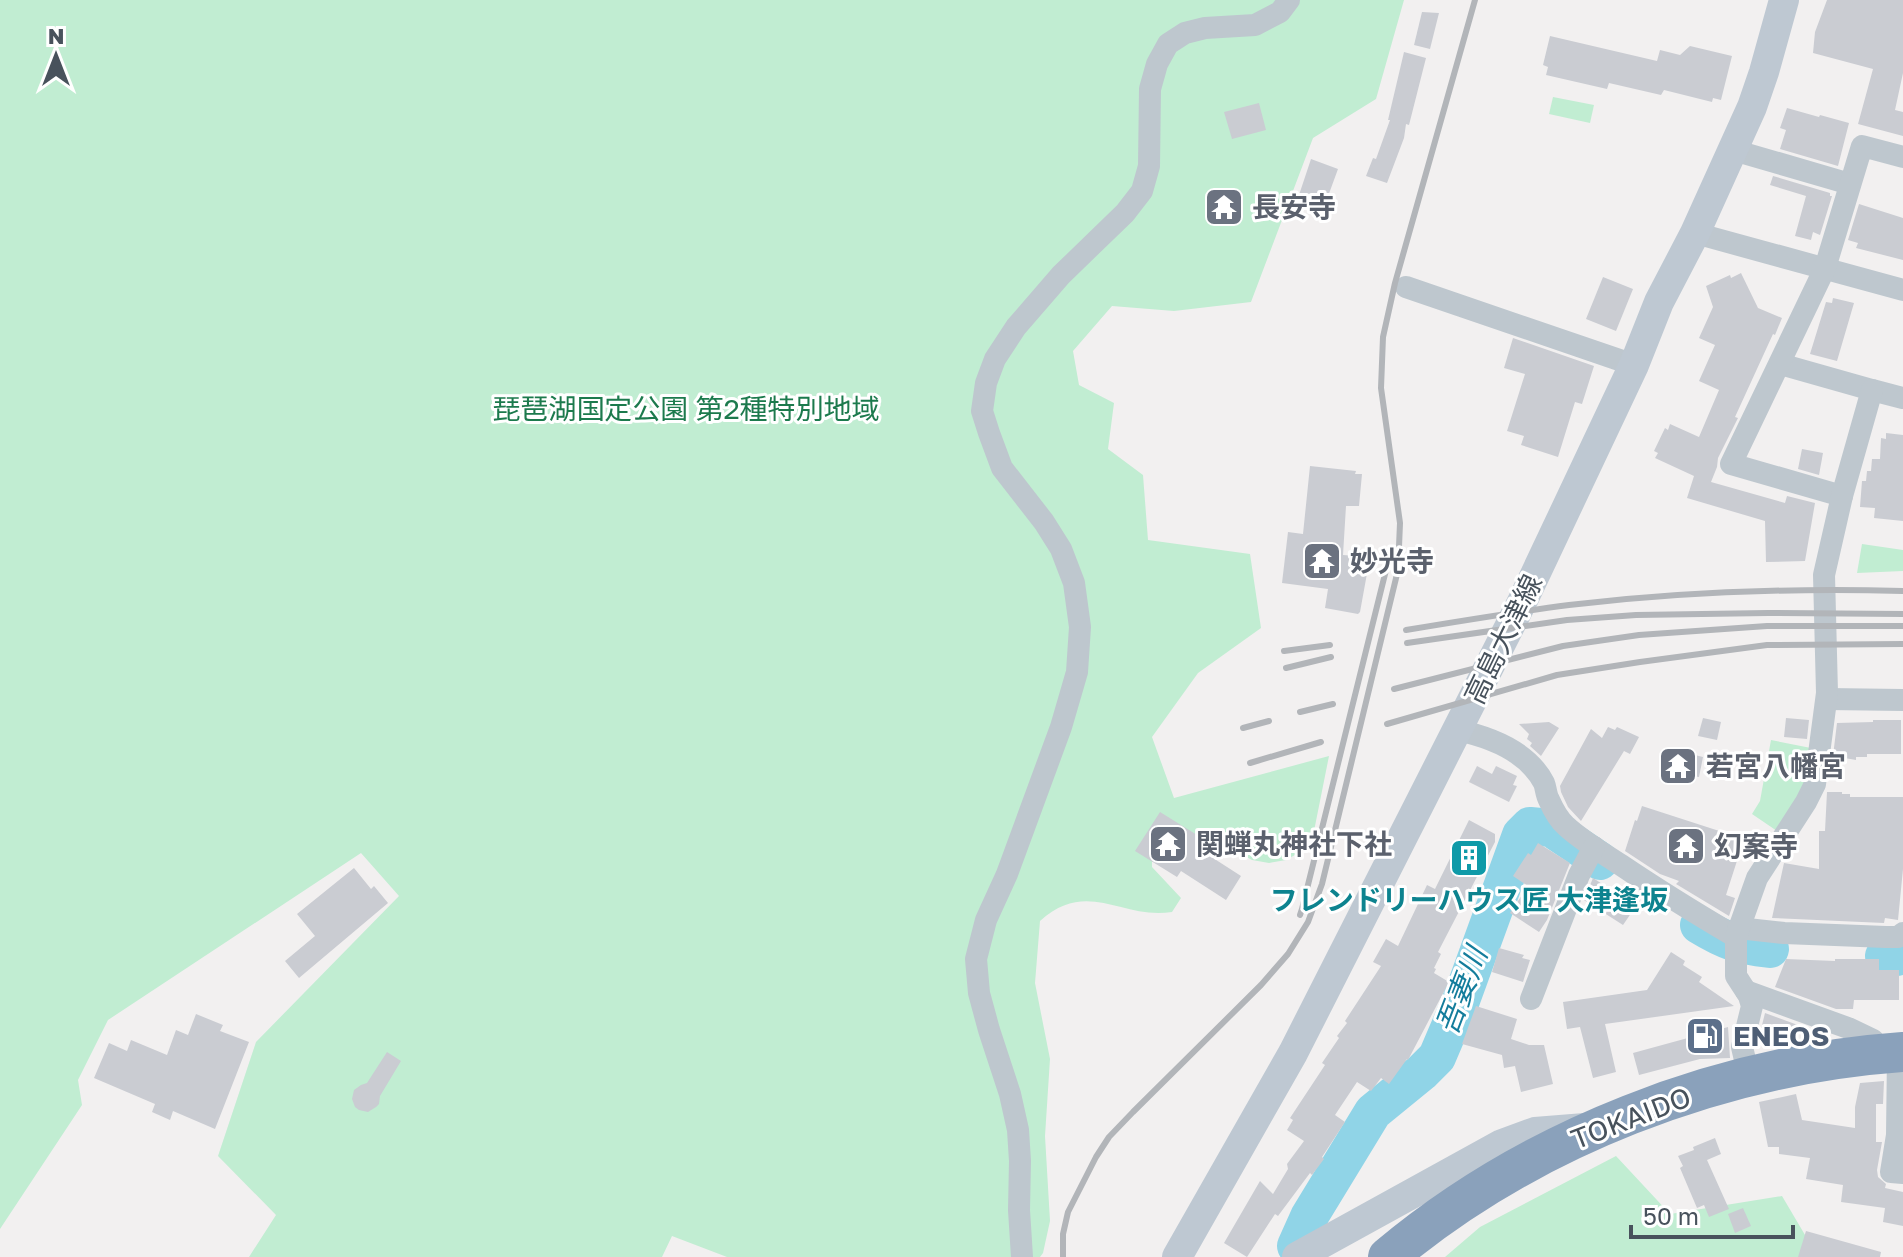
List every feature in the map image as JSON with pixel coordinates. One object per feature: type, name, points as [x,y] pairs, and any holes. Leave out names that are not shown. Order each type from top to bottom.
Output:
[{"type":"highway","name":"TOKAIDO","points":[[1388,1257],[1480,1191],[1599,1127],[1670,1100],[1749,1077],[1841,1058],[1895,1053]]},
{"type":"main road","name":"高島大津線","points":[[1177,1257],[1293,1053],[1518,610],[1634,365],[1659,302],[1733,150],[1761,82],[1784,0]]},
{"type":"main road","points":[[1297,1257],[1502,1144],[1535,1132],[1599,1127]]},
{"type":"street","points":[[1022,1257],[1018,1130],[979,993],[976,959],[986,920],[1007,874],[1061,727],[1077,672],[1080,627],[1074,583],[1061,549],[1002,468],[982,411],[986,383],[995,359],[1016,327],[1061,275],[1125,213],[1142,191],[1149,166],[1150,89],[1157,64],[1168,44],[1185,33],[1205,28],[1255,25],[1280,12],[1289,0]]},
{"type":"street","points":[[1842,496],[1731,464],[1825,268],[1862,146],[1903,157]]},
{"type":"street","points":[[1733,150],[1850,184]]},
{"type":"street","points":[[1695,233],[1903,290]]},
{"type":"street","points":[[1406,287],[1634,365]]},
{"type":"street","points":[[1780,364],[1903,398]]},
{"type":"street","points":[[1749,1077],[1742,1047],[1752,1006],[1736,976],[1736,938],[1757,878],[1815,784],[1827,696],[1824,575],[1842,496],[1872,390]]},
{"type":"street","points":[[1827,696],[1903,700]]},
{"type":"street","points":[[1457,730],[1497,742],[1532,765],[1564,824],[1591,854],[1736,938],[1784,933],[1898,937],[1903,933]]},
{"type":"street","points":[[1531,999],[1579,875],[1591,854]]},
{"type":"street","points":[[1746,991],[1848,1028],[1895,1053],[1897,1135],[1891,1172],[1903,1173]]},
{"type":"green space","name":"琵琶湖国定公園 第2種特別地域","points":[[0,0],[1404,0],[1376,99],[1313,138],[1251,302],[1174,311],[1112,306],[1073,351],[1079,385],[1114,403],[1108,449],[1143,475],[1148,540],[1250,554],[1261,628],[1198,673],[1152,737],[1174,798],[1329,756],[1311,846],[1286,860],[1269,863],[1252,860],[1221,843],[1160,841],[1152,867],[1181,898],[1172,912],[1137,911],[1089,901],[1057,909],[1040,921],[1035,983],[1050,1059],[1045,1136],[1050,1221],[1040,1257],[727,1257],[672,1236],[662,1257],[249,1257],[276,1215],[218,1156],[256,1042],[399,896],[361,853],[108,1020],[78,1080],[82,1105],[0,1229]]},
{"type":"green space","points":[[1553,97],[1594,105],[1590,123],[1549,114]]},
{"type":"green space","points":[[1862,544],[1903,550],[1903,571],[1857,573]]},
{"type":"green space","points":[[1771,740],[1816,749],[1799,797],[1777,831],[1752,814],[1760,801]]},
{"type":"green space","points":[[1616,1156],[1670,1214],[1782,1196],[1818,1257],[1445,1257],[1480,1227]]},
{"type":"building","points":[[1827,0],[1903,0],[1903,73],[1895,110],[1903,112],[1903,136],[1858,124],[1873,69],[1813,53],[1815,32]]},
{"type":"building","points":[[1422,12],[1439,13],[1430,49],[1414,45]]},
{"type":"building","points":[[1550,36],[1657,61],[1660,50],[1680,55],[1690,46],[1732,56],[1721,100],[1713,98],[1712,102],[1664,90],[1661,95],[1609,83],[1607,89],[1546,75],[1548,67],[1543,65]]},
{"type":"building","points":[[1404,52],[1426,58],[1409,125],[1406,124],[1387,183],[1366,176],[1373,158],[1376,159],[1390,120]]},
{"type":"building","points":[[1259,103],[1266,130],[1232,139],[1224,112]]},
{"type":"building","points":[[1787,108],[1849,123],[1838,166],[1780,149],[1786,130],[1780,128]]},
{"type":"building","points":[[1311,159],[1338,169],[1323,210],[1296,204]]},
{"type":"building","points":[[1773,176],[1830,193],[1832,196],[1820,235],[1813,232],[1811,240],[1795,236],[1806,196],[1770,185]]},
{"type":"building","points":[[1231,195],[1234,219],[1213,222],[1210,197]]},
{"type":"building","points":[[1859,204],[1903,218],[1903,260],[1856,248],[1858,243],[1848,240]]},
{"type":"building","points":[[1741,273],[1758,308],[1782,318],[1735,417],[1738,418],[1718,458],[1711,482],[1785,503],[1787,496],[1815,503],[1805,561],[1766,562],[1765,521],[1687,498],[1694,476],[1655,458],[1658,453],[1654,451],[1670,424],[1699,437],[1719,390],[1699,381],[1715,345],[1699,338],[1713,307],[1706,286]]},
{"type":"building","points":[[1603,277],[1633,289],[1616,331],[1586,319]]},
{"type":"building","points":[[1833,298],[1854,303],[1837,361],[1810,354],[1826,302],[1832,303]]},
{"type":"building","points":[[1513,338],[1594,366],[1582,404],[1575,402],[1558,457],[1521,445],[1524,436],[1507,431],[1525,374],[1504,368]]},
{"type":"building","points":[[1886,433],[1903,435],[1903,521],[1874,518],[1875,508],[1860,507],[1862,481],[1866,481],[1867,471],[1871,471],[1872,459],[1880,459],[1881,438],[1886,439]]},
{"type":"building","points":[[1802,449],[1823,453],[1819,475],[1798,469]]},
{"type":"building","points":[[1310,466],[1362,474],[1359,506],[1346,506],[1343,555],[1370,557],[1358,614],[1325,608],[1328,589],[1282,583],[1288,532],[1303,534]]},
{"type":"building","points":[[1703,718],[1721,722],[1717,740],[1698,736]]},
{"type":"building","points":[[1786,718],[1809,720],[1807,739],[1784,737]]},
{"type":"building","points":[[1901,720],[1901,754],[1867,754],[1867,757],[1856,757],[1856,760],[1833,756],[1837,723]]},
{"type":"building","points":[[1549,722],[1559,728],[1541,756],[1530,746],[1532,743],[1527,739],[1529,734],[1519,724]]},
{"type":"building","points":[[1608,727],[1615,730],[1617,727],[1639,737],[1630,754],[1624,751],[1581,821],[1568,807],[1560,786],[1591,729],[1602,738]]},
{"type":"building","points":[[1674,750],[1703,757],[1699,777],[1686,775],[1685,781],[1661,775],[1666,751],[1673,753]]},
{"type":"building","points":[[1477,766],[1492,774],[1496,766],[1517,776],[1513,785],[1517,786],[1509,802],[1469,782]]},
{"type":"building","points":[[1827,792],[1842,792],[1850,794],[1850,797],[1903,797],[1903,869],[1898,920],[1885,918],[1884,923],[1772,918],[1784,863],[1819,869],[1819,831],[1825,831]]},
{"type":"building","points":[[1642,806],[1744,839],[1726,895],[1735,898],[1729,916],[1676,884],[1679,881],[1660,874],[1625,851]]},
{"type":"building","name":"関蝉丸神社下社","points":[[1160,812],[1202,838],[1196,847],[1241,876],[1226,900],[1181,871],[1177,877],[1135,851]]},
{"type":"building","points":[[1469,820],[1495,834],[1495,842],[1438,952],[1441,954],[1434,973],[1449,982],[1408,1060],[1389,1084],[1381,1078],[1371,1091],[1357,1082],[1335,1115],[1345,1122],[1322,1157],[1324,1159],[1278,1216],[1275,1214],[1247,1257],[1224,1243],[1260,1181],[1273,1194],[1288,1169],[1287,1164],[1304,1141],[1287,1130],[1293,1120],[1290,1118],[1325,1065],[1322,1063],[1339,1038],[1337,1036],[1347,1023],[1345,1021],[1381,966],[1373,962],[1386,939],[1398,946],[1427,885],[1435,889]]},
{"type":"building","points":[[1538,843],[1570,863],[1539,932],[1510,913],[1528,886],[1513,876]]},
{"type":"building","points":[[354,868],[371,889],[374,886],[388,903],[299,978],[285,961],[315,936],[297,914]]},
{"type":"building","points":[[1593,878],[1636,906],[1623,925],[1584,900]]},
{"type":"building","points":[[1499,948],[1524,955],[1522,958],[1530,960],[1523,982],[1492,972]]},
{"type":"building","points":[[1671,952],[1685,961],[1683,965],[1702,977],[1699,982],[1734,1006],[1605,1024],[1616,1072],[1593,1078],[1580,1027],[1567,1029],[1563,1002],[1647,990]]},
{"type":"building","points":[[1786,959],[1879,959],[1879,970],[1899,970],[1899,1000],[1854,1000],[1853,1009],[1836,1009],[1775,987]]},
{"type":"building","points":[[1476,1006],[1517,1019],[1511,1039],[1529,1045],[1544,1045],[1553,1084],[1521,1092],[1515,1066],[1504,1068],[1502,1055],[1462,1044]]},
{"type":"building","points":[[1765,1013],[1806,1028],[1805,1034],[1760,1033]]},
{"type":"building","points":[[196,1014],[223,1025],[220,1031],[249,1042],[215,1129],[173,1111],[170,1120],[152,1112],[155,1104],[94,1078],[109,1043],[127,1051],[131,1040],[167,1055],[176,1030],[188,1035]]},
{"type":"building","points":[[1728,1027],[1730,1058],[1700,1059],[1639,1075],[1633,1053]]},
{"type":"building","points":[[387,1052],[401,1061],[380,1096],[379,1104],[368,1112],[359,1110],[352,1099],[354,1090],[367,1083]]},
{"type":"building","points":[[1884,1081],[1883,1104],[1876,1104],[1876,1142],[1882,1142],[1877,1170],[1878,1177],[1886,1184],[1885,1188],[1903,1192],[1903,1226],[1883,1222],[1885,1208],[1841,1202],[1843,1185],[1806,1179],[1810,1158],[1779,1154],[1779,1147],[1768,1147],[1759,1102],[1796,1094],[1802,1120],[1855,1128],[1860,1083]]},
{"type":"building","points":[[1715,1138],[1721,1154],[1707,1160],[1729,1209],[1709,1217],[1704,1205],[1697,1208],[1678,1156]]},
{"type":"building","points":[[1743,1208],[1751,1226],[1735,1233],[1728,1214]]},
{"type":"building","points":[[1806,1231],[1881,1252],[1880,1257],[1798,1257]]},
{"type":"waterway","name":"吾妻川","points":[[1296,1246],[1309,1217],[1373,1112],[1437,1057],[1460,1003],[1521,835],[1530,826],[1551,828],[1600,861]]},
{"type":"waterway","name":"吾妻川","points":[[1699,925],[1733,942],[1770,949]]},
{"type":"waterway","name":"吾妻川","points":[[1884,956],[1897,957]]},
{"type":"railway","points":[[1063,1257],[1063,1234],[1068,1212],[1109,1137],[1288,954],[1308,922],[1322,884],[1398,570],[1400,523],[1381,388],[1383,337],[1395,283],[1475,0]]},
{"type":"railway","points":[[1300,915],[1387,566]]},
{"type":"railway","points":[[1406,630],[1548,608],[1652,597],[1819,590],[1903,591]]},
{"type":"railway","points":[[1407,643],[1567,620],[1636,615],[1903,614]]},
{"type":"railway","points":[[1394,689],[1563,646],[1639,635],[1767,626],[1903,626]]},
{"type":"railway","points":[[1387,724],[1557,675],[1640,662],[1767,645],[1903,644]]},
{"type":"railway","points":[[1284,651],[1330,645]]},
{"type":"railway","points":[[1286,668],[1331,657]]},
{"type":"railway","points":[[1300,712],[1333,704]]},
{"type":"railway","points":[[1243,728],[1269,721]]},
{"type":"railway","points":[[1250,763],[1321,742]]},
{"type":"place","name":"長安寺","points":[[1224,207]]},
{"type":"place","name":"妙光寺","points":[[1322,561]]},
{"type":"place","name":"若宮八幡宮","points":[[1678,766]]},
{"type":"place","name":"関蝉丸神社下社","points":[[1168,844]]},
{"type":"place","name":"幻案寺","points":[[1686,846]]},
{"type":"place","name":"フレンドリーハウス匠 大津逢坂","points":[[1469,858]]},
{"type":"place","name":"ENEOS","points":[[1705,1036]]}]
